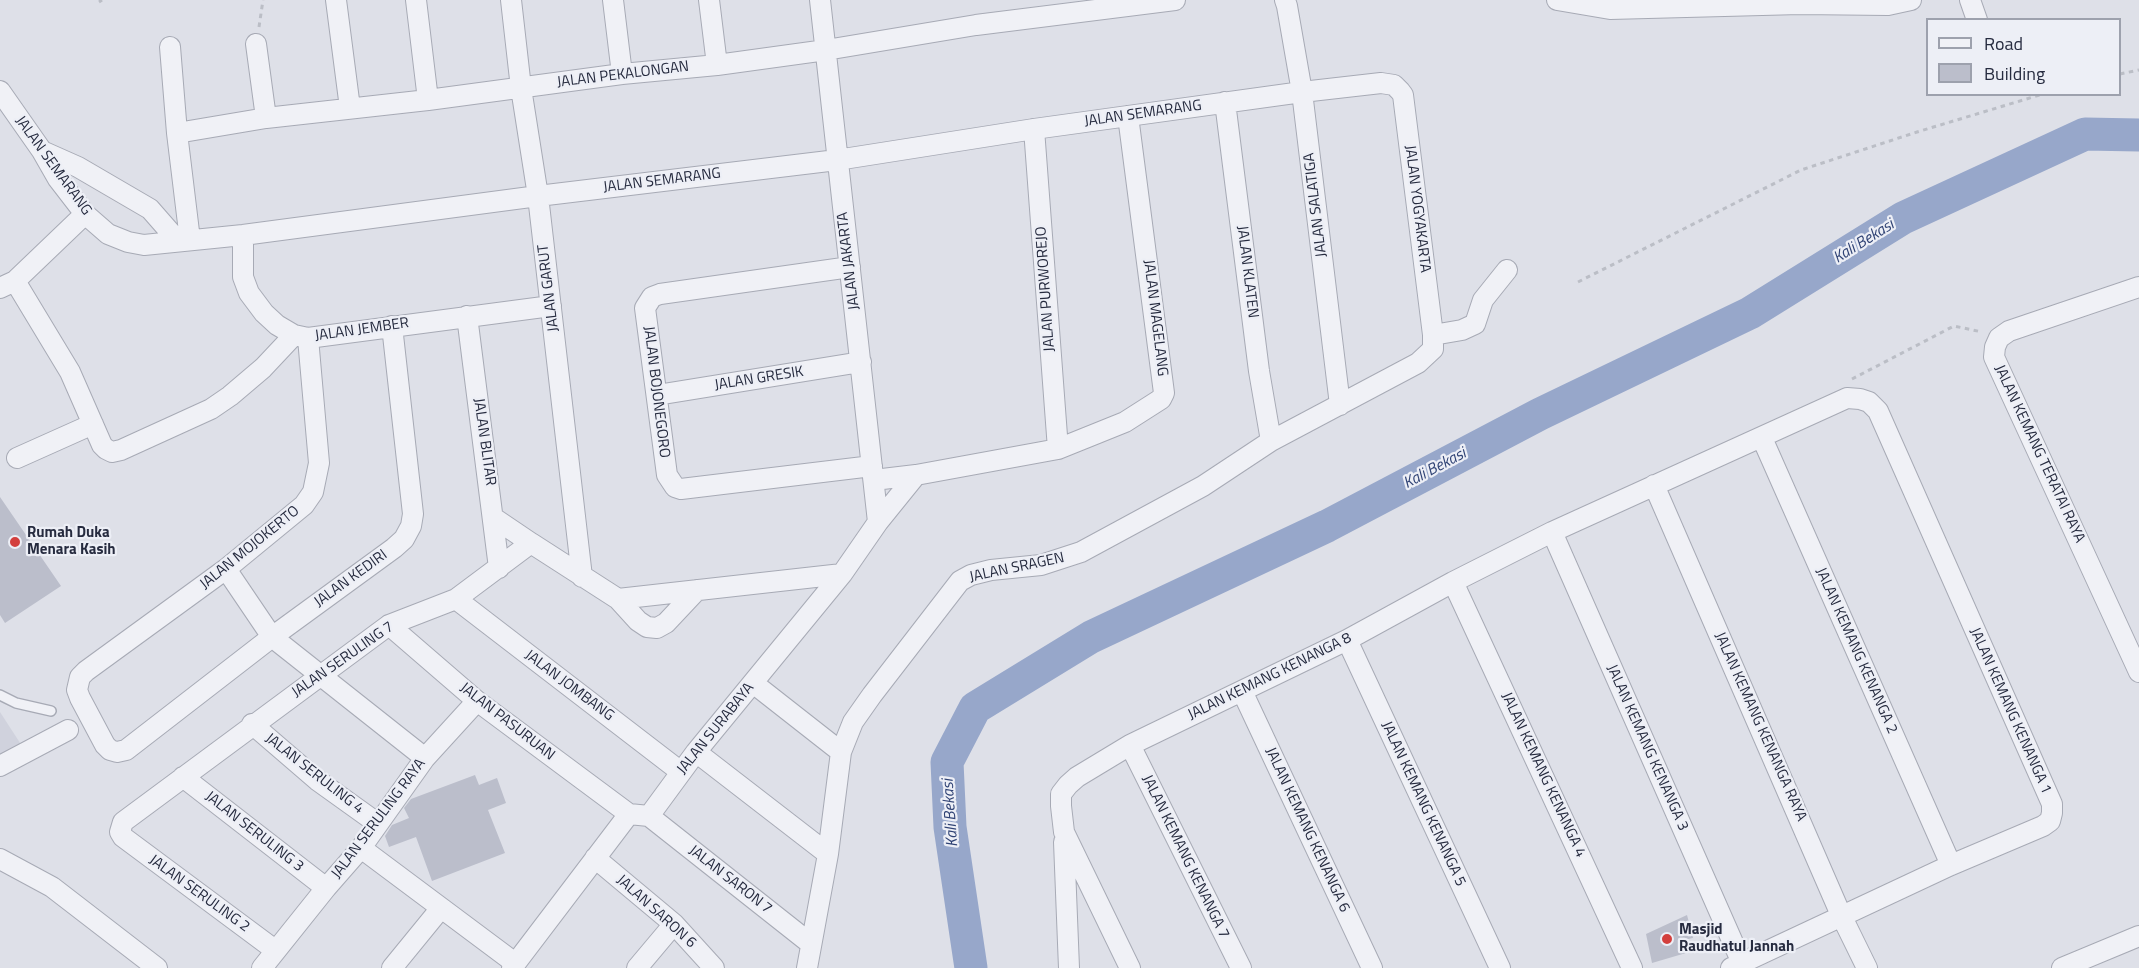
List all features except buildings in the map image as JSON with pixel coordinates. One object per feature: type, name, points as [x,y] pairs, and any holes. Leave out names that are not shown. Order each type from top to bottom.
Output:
[{"type":"street","points":[[336,0],[350,108]]},
{"type":"street","points":[[416,0],[428,100]]},
{"type":"street","name":"JALAN GARUT","points":[[511,0],[521,88],[538,196],[582,577]]},
{"type":"street","points":[[613,0],[622,74]]},
{"type":"street","points":[[709,0],[717,65]]},
{"type":"street","name":"JALAN JAKARTA","points":[[820,0],[878,522]]},
{"type":"street","name":"JALAN PEKALONGAN","points":[[177,133],[267,118],[428,100],[622,74],[717,65],[826,50],[976,25],[1175,0]]},
{"type":"street","points":[[1557,0],[1608,4],[1887,3],[1911,0]]},
{"type":"street","points":[[1970,0],[1976,18]]},
{"type":"street","name":"JALAN SALATIGA","points":[[1286,3],[1302,93],[1340,405]]},
{"type":"street","points":[[256,44],[267,118]]},
{"type":"street","points":[[170,47],[184,240]]},
{"type":"street","name":"JALAN SEMARANG","points":[[0,91],[85,214],[108,234],[128,242],[144,245],[243,236],[538,196],[837,160],[1225,102],[1382,83],[1394,85]]},
{"type":"street","name":"JALAN YOGYAKARTA","points":[[1394,85],[1403,96],[1433,335]]},
{"type":"street","name":"JALAN KLATEN","points":[[1225,102],[1259,371],[1271,441]]},
{"type":"street","name":"JALAN MAGELANG","points":[[873,473],[916,476],[1058,449],[1125,422],[1156,403],[1164,393],[1128,116]]},
{"type":"street","name":"JALAN PURWOREJO","points":[[1034,129],[1058,449]]},
{"type":"street","points":[[42,151],[78,167],[150,209],[184,240]]},
{"type":"street","points":[[85,214],[7,284],[70,372],[106,450],[112,452],[130,446],[211,410],[301,336]]},
{"type":"street","name":"JALAN JEMBER","points":[[243,236],[243,277],[249,293],[276,325],[301,336],[551,306]]},
{"type":"street","name":"JALAN BOJONEGORO","points":[[850,267],[660,294],[652,297],[645,308],[667,475],[671,483],[681,489],[873,473]]},
{"type":"street","points":[[1433,335],[1462,330],[1475,324],[1483,300],[1507,270]]},
{"type":"street","points":[[1999,338],[2009,331],[2139,288]]},
{"type":"street","name":"JALAN BLITAR","points":[[467,316],[500,568]]},
{"type":"street","name":"JALAN KEDIRI","points":[[126,750],[404,539],[411,526],[412,514],[392,326]]},
{"type":"street","name":"JALAN SRAGEN","points":[[807,968],[828,854],[841,752],[853,722],[960,582],[971,575],[991,570],[1041,565],[1081,552],[1203,486],[1271,441],[1418,363],[1433,349],[1433,335]]},
{"type":"street","name":"JALAN MOJOKERTO","points":[[126,750],[117,752],[105,745],[80,698],[78,684],[86,671],[226,569],[304,504],[313,492],[320,463],[301,336]]},
{"type":"street","name":"JALAN KEMANG TERATAI RAYA","points":[[1999,338],[1994,357],[2131,633],[2139,672]]},
{"type":"street","name":"JALAN GRESIK","points":[[657,395],[861,362]]},
{"type":"street","name":"JALAN KEMANG KENANGA 8","points":[[1130,968],[1064,832],[1061,794],[1068,785],[1130,745],[1347,640],[1453,582],[1552,532],[1847,398]]},
{"type":"street","name":"JALAN KEMANG KENANGA 1","points":[[1736,965],[1951,865],[2043,826],[2050,821],[2052,813],[2052,804],[1878,411],[1869,402],[1847,398]]},
{"type":"street","points":[[17,458],[93,424]]},
{"type":"street","name":"JALAN KEMANG KENANGA 2","points":[[1762,438],[1951,865]]},
{"type":"street","name":"JALAN SURABAYA","points":[[513,966],[595,858],[681,772],[842,574],[878,522],[916,476]]},
{"type":"street","name":"JALAN KEMANG KENANGA RAYA","points":[[1654,485],[1841,915],[1867,968]]},
{"type":"street","points":[[494,518],[618,599],[638,621],[647,627],[657,627],[666,623],[697,590]]},
{"type":"street","name":"JALAN KEMANG KENANGA 3","points":[[1552,532],[1736,965]]},
{"type":"street","name":"JALAN SERULING 7","points":[[123,837],[120,832],[123,822],[252,724],[389,625],[456,599],[531,543]]},
{"type":"street","points":[[226,569],[272,637],[425,758]]},
{"type":"street","points":[[618,599],[842,574]]},
{"type":"street","name":"JALAN KEMANG KENANGA 4","points":[[1453,582],[1632,968]]},
{"type":"street","name":"JALAN JOMBANG","points":[[456,599],[681,772]]},
{"type":"street","name":"JALAN PASURUAN","points":[[389,625],[477,701],[639,815]]},
{"type":"street","name":"JALAN KEMANG KENANGA 5","points":[[1347,640],[1500,968]]},
{"type":"street","points":[[753,683],[841,752]]},
{"type":"street","name":"JALAN KEMANG KENANGA 6","points":[[1242,691],[1372,968]]},
{"type":"street","name":"JALAN SERULING RAYA","points":[[262,968],[361,848],[425,758],[477,701]]},
{"type":"street","name":"JALAN SERULING 4","points":[[252,724],[317,780],[377,823]]},
{"type":"street","points":[[0,766],[68,729]]},
{"type":"street","name":"JALAN KEMANG KENANGA 7","points":[[1130,745],[1241,968]]},
{"type":"street","points":[[696,752],[828,854]]},
{"type":"street","name":"JALAN SERULING 3","points":[[183,777],[326,888]]},
{"type":"street","name":"JALAN SARON 7","points":[[639,815],[811,944]]},
{"type":"street","points":[[1064,832],[1069,968]]},
{"type":"street","name":"JALAN SERULING 2","points":[[123,837],[275,950]]},
{"type":"street","points":[[361,848],[513,966]]},
{"type":"street","name":"JALAN SARON 6","points":[[595,858],[674,924],[714,968]]},
{"type":"street","points":[[0,859],[52,887],[157,968]]},
{"type":"street","points":[[393,968],[441,908]]},
{"type":"street","points":[[638,968],[674,924]]},
{"type":"street","points":[[2062,968],[2139,936]]},
{"type":"lane","points":[[0,695],[16,703],[51,711]]},
{"type":"path","points":[[256,44],[263,0]]},
{"type":"path","points":[[2121,74],[2139,70]]},
{"type":"path","points":[[1578,282],[1801,170],[2036,96]]},
{"type":"path","points":[[1847,398],[1852,379],[1954,326],[1980,331],[1999,338]]},
{"type":"shaded area","points":[[0,712],[24,749],[0,765]]},
{"type":"waterway","name":"Kali Bekasi","points":[[971,968],[950,827],[947,762],[975,708],[1091,637],[1327,526],[1540,414],[1750,313],[1903,218],[2085,134],[2139,135]]},
{"type":"place","name":"Rumah Duka Menara Kasih","points":[[15,542]]},
{"type":"place","name":"Masjid Raudhatul Jannah","points":[[1667,939]]}]
